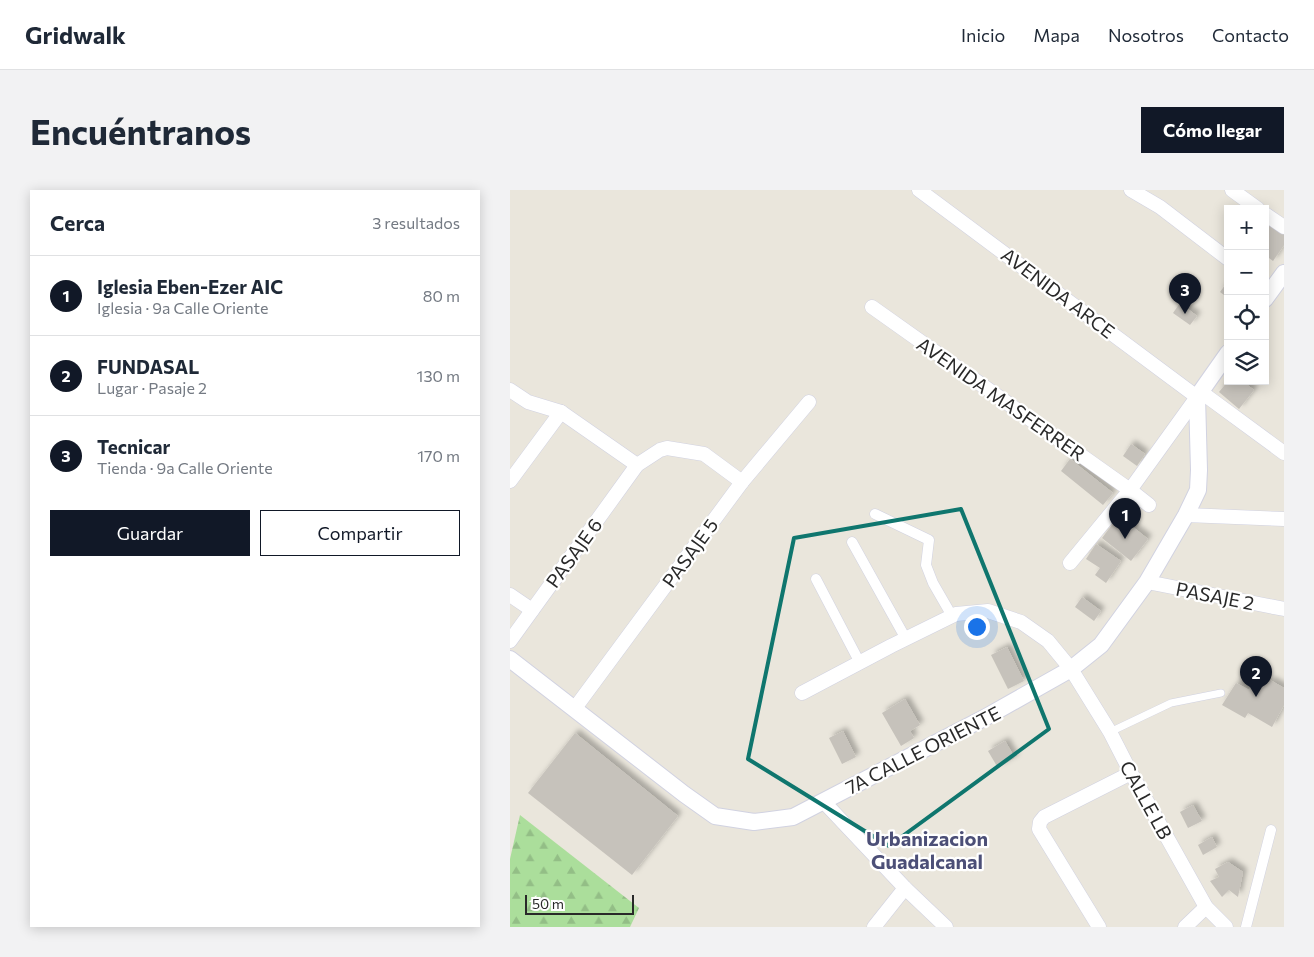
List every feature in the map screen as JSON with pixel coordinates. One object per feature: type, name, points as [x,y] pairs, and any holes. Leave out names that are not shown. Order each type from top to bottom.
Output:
[{"type":"street","name":"AVENIDA ARCE","points":[[919,190],[1199,394],[1284,453]]},
{"type":"street","points":[[1131,190],[1160,207],[1224,256]]},
{"type":"street","points":[[1232,190],[1253,205]]},
{"type":"street","points":[[1269,217],[1284,227]]},
{"type":"street","points":[[1269,291],[1284,273]]},
{"type":"street","name":"AVENIDA MASFERRER","points":[[872,307],[1130,490],[1149,506]]},
{"type":"street","points":[[1070,563],[1130,490],[1224,359]]},
{"type":"street","points":[[510,390],[528,402],[561,412],[637,465],[660,450],[668,448],[704,454],[742,482]]},
{"type":"street","name":"7A CALLE ORIENTE","points":[[510,659],[715,816],[754,822],[793,817],[986,717],[1071,670],[1101,645],[1146,582],[1186,515],[1198,490],[1199,394]]},
{"type":"street","name":"PASAJE 5","points":[[575,708],[742,482],[809,402]]},
{"type":"street","points":[[510,481],[561,412]]},
{"type":"street","name":"PASAJE 6","points":[[510,641],[637,465]]},
{"type":"street","points":[[875,514],[929,540],[926,565],[933,583],[952,616]]},
{"type":"street","points":[[1186,515],[1284,519]]},
{"type":"street","points":[[852,542],[906,639]]},
{"type":"street","points":[[816,579],[860,662]]},
{"type":"street","name":"PASAJE 2","points":[[1146,582],[1284,609]]},
{"type":"street","points":[[510,594],[532,610]]},
{"type":"street","name":"CALLE LB","points":[[802,693],[952,616],[988,611],[1021,622],[1048,641],[1071,670],[1110,732],[1206,907],[1226,927]]},
{"type":"street","points":[[1099,927],[1039,829],[1040,822],[1069,804],[1131,773]]},
{"type":"street","points":[[823,801],[905,888],[946,927]]},
{"type":"street","points":[[1246,927],[1272,830]]},
{"type":"street","points":[[874,927],[905,888]]},
{"type":"street","points":[[1185,927],[1206,907]]},
{"type":"lane","points":[[1110,732],[1170,704],[1221,693]]},
{"type":"highlighted area","points":[[961,509],[1049,729],[889,846],[748,759],[794,538]]},
{"type":"green space","points":[[520,815],[639,908],[630,927],[510,927],[510,859]]},
{"type":"building","points":[[1270,224],[1284,234],[1284,245],[1273,261],[1269,258]]},
{"type":"building","points":[[1224,286],[1224,295],[1220,292]]},
{"type":"building","points":[[1180,303],[1197,316],[1190,325],[1173,313]]},
{"type":"building","points":[[1225,385],[1247,385],[1254,390],[1239,409],[1219,392]]},
{"type":"building","points":[[1131,444],[1145,454],[1137,466],[1123,456]]},
{"type":"building","points":[[1070,459],[1113,493],[1103,505],[1061,471]]},
{"type":"building","points":[[1119,516],[1148,539],[1131,561],[1102,538]]},
{"type":"building","points":[[1096,544],[1121,561],[1106,583],[1095,575],[1100,568],[1086,559]]},
{"type":"building","points":[[1082,597],[1101,611],[1094,621],[1075,607]]},
{"type":"building","points":[[1007,647],[1024,681],[1008,689],[991,655]]},
{"type":"building","points":[[1256,679],[1267,685],[1270,680],[1284,688],[1284,705],[1272,727],[1248,713],[1245,718],[1222,705],[1236,683],[1249,690]]},
{"type":"building","points":[[905,699],[920,725],[910,731],[914,738],[901,746],[882,713]]},
{"type":"building","points":[[843,731],[856,757],[842,764],[829,738]]},
{"type":"building","points":[[575,733],[678,816],[632,875],[528,793]]},
{"type":"building","points":[[1005,741],[1015,758],[998,768],[988,751]]},
{"type":"building","points":[[1193,805],[1202,821],[1188,828],[1180,812]]},
{"type":"building","points":[[1212,837],[1217,847],[1203,855],[1198,845]]},
{"type":"building","points":[[1228,862],[1243,872],[1238,897],[1229,890],[1222,897],[1210,881],[1219,877],[1215,869]]},
{"type":"place","name":"Tecnicar","points":[[1185,314]]},
{"type":"place","name":"Iglesia Eben-Ezer AIC","points":[[1125,539]]},
{"type":"place","name":"FUNDASAL","points":[[1256,697]]},
{"type":"district","name":"Urbanizacion Guadalcanal","points":[[927,850]]}]
